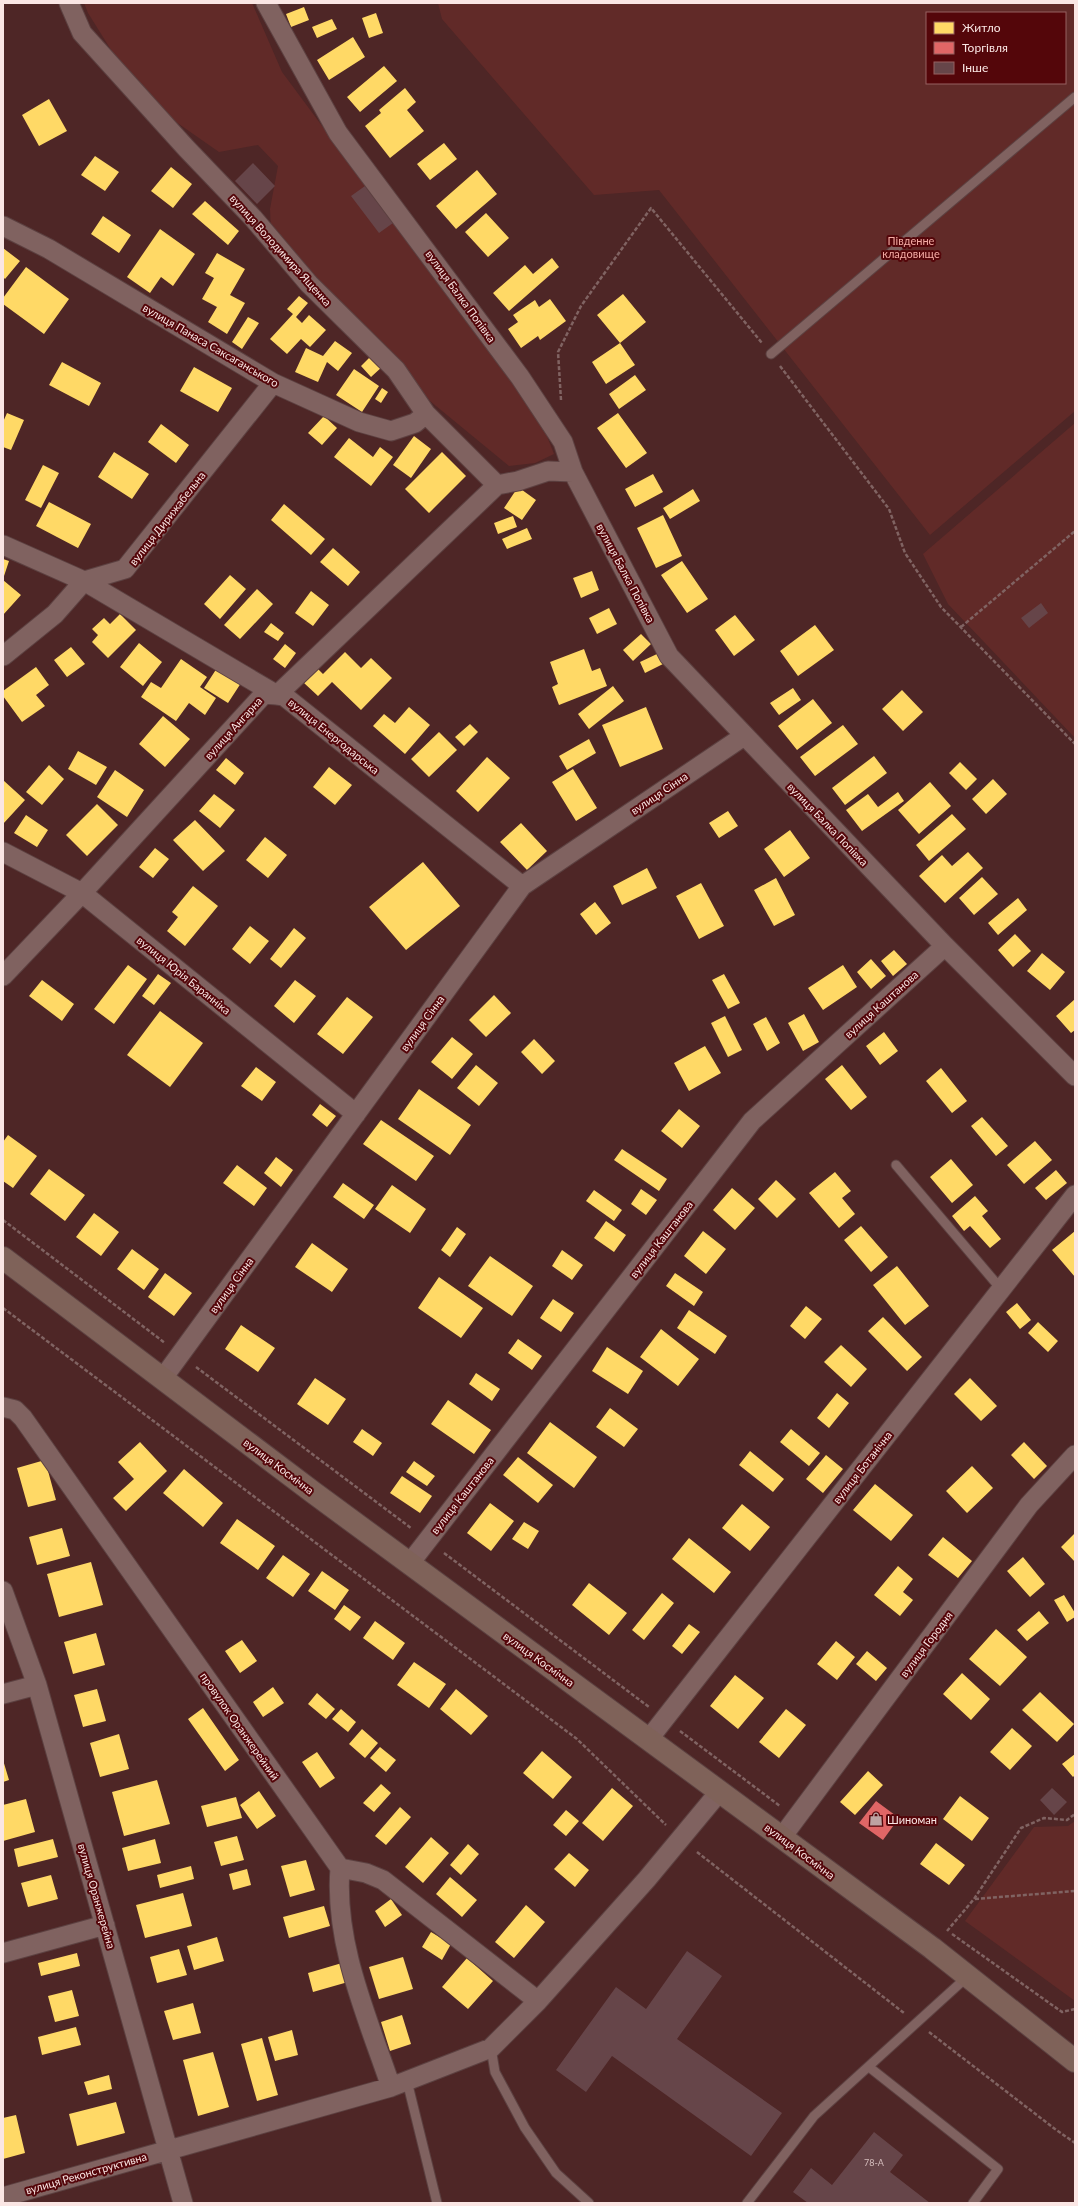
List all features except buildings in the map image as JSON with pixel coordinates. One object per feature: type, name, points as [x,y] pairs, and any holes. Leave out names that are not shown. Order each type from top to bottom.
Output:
[{"type":"main road","name":"вулиця Космічна","points":[[3,1258],[648,1740],[720,1791],[932,1948],[1075,2061]]},
{"type":"street","name":"вулиця Володимира Ященка","points":[[69,3],[82,33],[186,148],[253,218],[309,284],[396,370],[426,414],[497,485]]},
{"type":"street","name":"вулиця Балка Попівка","points":[[266,3],[338,133],[520,377],[563,442],[573,472],[669,656],[945,946],[1075,1076]]},
{"type":"street","name":"вулиця Панаса Саксаганського","points":[[3,226],[48,249],[274,383],[359,422],[391,431],[414,423],[426,414]]},
{"type":"street","name":"вулиця Дирижабельна","points":[[84,581],[125,569],[274,383]]},
{"type":"street","points":[[497,485],[518,481],[548,471],[573,472]]},
{"type":"street","name":"вулиця Ангарна","points":[[3,976],[82,893],[264,694],[277,694],[497,485]]},
{"type":"street","name":"вулиця Енергодарська","points":[[3,546],[84,581],[277,694],[284,696],[522,886]]},
{"type":"street","points":[[3,656],[54,614],[84,581]]},
{"type":"street","name":"вулиця Сінна","points":[[163,1378],[522,886],[744,736]]},
{"type":"street","name":"вулиця Юрія Баранніка","points":[[3,852],[82,893],[356,1114]]},
{"type":"street","name":"вулиця Каштанова","points":[[410,1563],[752,1121],[945,946]]},
{"type":"street","name":"вулиця Ботанічна","points":[[648,1740],[1075,1195]]},
{"type":"street","name":"провулок Оранжерейний","points":[[3,1407],[16,1410],[23,1418],[340,1868]]},
{"type":"street","name":"вулиця Городня","points":[[782,1837],[1029,1505],[1075,1455]]},
{"type":"street","name":"вулиця Оранжерейна","points":[[3,1591],[37,1685],[184,2203]]},
{"type":"street","points":[[3,1694],[37,1685]]},
{"type":"street","points":[[491,2048],[538,2001],[680,1839],[720,1791]]},
{"type":"street","points":[[399,2084],[346,1951],[340,1915],[340,1868],[366,1873],[383,1880],[538,2001]]},
{"type":"street","points":[[3,1953],[105,1925]]},
{"type":"street","name":"вулиця Реконструктивна","points":[[3,2197],[399,2084],[491,2048]]},
{"type":"lane","points":[[771,354],[1075,97]]},
{"type":"lane","points":[[896,1165],[1001,1289]]},
{"type":"lane","points":[[746,2203],[814,2116],[968,1976]]},
{"type":"lane","points":[[491,2048],[495,2072],[525,2128],[556,2173],[589,2203]]},
{"type":"lane","points":[[869,2067],[998,2169],[973,2203]]},
{"type":"lane","points":[[399,2084],[437,2203]]},
{"type":"path","points":[[561,404],[558,352],[581,306],[651,208],[771,354],[889,509],[905,553],[941,607],[1075,744]]},
{"type":"path","points":[[961,627],[1075,531]]},
{"type":"path","points":[[3,1220],[180,1355],[796,1818]]},
{"type":"path","points":[[3,1308],[577,1739],[680,1839],[1055,2130],[1075,2143]]},
{"type":"path","points":[[932,1948],[974,1899],[1021,1828],[1044,1818],[1067,1820],[1075,1814]]},
{"type":"path","points":[[974,1899],[1075,1891]]},
{"type":"path","points":[[942,1926],[1062,2012],[1075,2009]]},
{"type":"green space","points":[[84,3],[252,3],[282,72],[541,421],[554,454],[535,463],[509,466],[430,401],[392,355],[322,285],[271,229],[270,209],[278,166],[258,145],[219,152],[166,115],[113,53],[88,13]]},
{"type":"green space","name":"Південне кладовище","points":[[438,3],[1075,3],[1075,411],[930,535],[659,190],[594,195],[442,19]]},
{"type":"green space","points":[[1075,423],[1075,738],[948,604],[923,554]]},
{"type":"green space","points":[[1075,1821],[1075,2001],[965,1921],[1034,1827],[1068,1826]]},
{"type":"place","name":"Шиноман","points":[[876,1819]]}]
